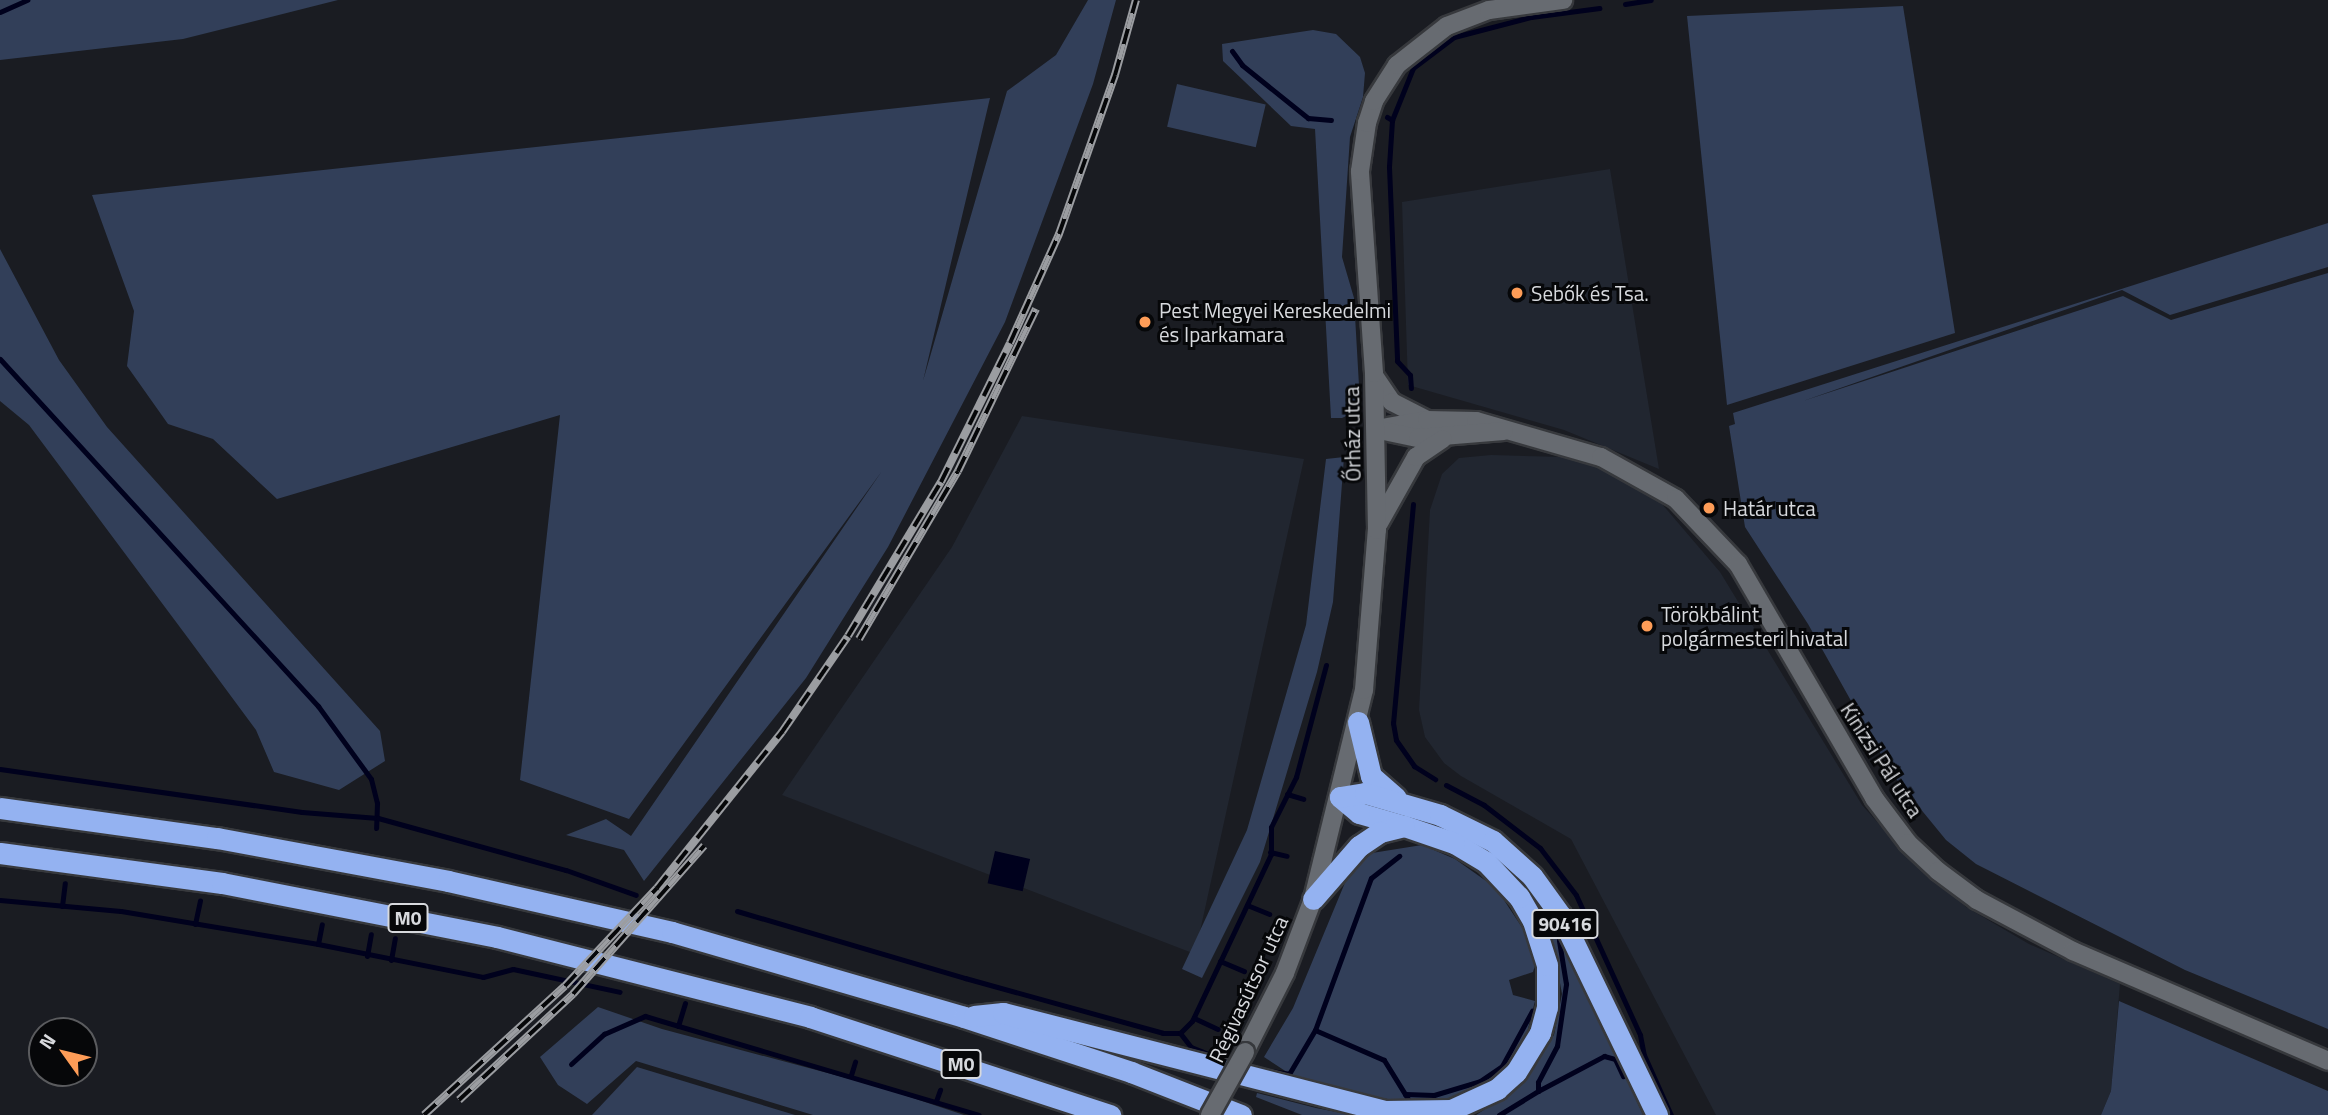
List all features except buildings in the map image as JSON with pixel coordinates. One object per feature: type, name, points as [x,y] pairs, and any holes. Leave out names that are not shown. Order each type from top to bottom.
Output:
[{"type":"highway","name":"90416","points":[[1358,722],[1371,776],[1401,801]]},
{"type":"highway","name":"90416","points":[[1340,797],[1365,793],[1401,801],[1493,841],[1532,876],[1561,916],[1657,1115]]},
{"type":"highway","points":[[964,1017],[1003,1013],[1384,1111],[1421,1113],[1472,1103],[1497,1089],[1528,1056],[1547,1007],[1547,965],[1533,921],[1502,878],[1454,843],[1351,809],[1340,797]]},
{"type":"highway","name":"M0","points":[[0,808],[217,838],[499,891],[684,935],[964,1017],[1131,1072],[1241,1115]]},
{"type":"highway","points":[[1314,899],[1359,846],[1380,832],[1404,826]]},
{"type":"highway","name":"M0","points":[[0,853],[222,883],[496,937],[810,1017],[1110,1115]]},
{"type":"street","name":"Őrház utca","points":[[1340,797],[1358,722],[1377,530],[1374,373],[1360,171],[1374,102],[1392,73],[1411,52],[1447,26],[1489,10],[1563,0]]},
{"type":"street","points":[[1374,373],[1392,402],[1427,420]]},
{"type":"street","name":"Kinizsi Pál utca","points":[[1376,429],[1427,420],[1476,421],[1601,457],[1676,499],[1738,564],[1768,609],[1874,798],[1908,843],[1938,871],[1977,900],[2073,951],[2328,1061]]},
{"type":"street","name":"Kinizsi Pál utca","points":[[1376,429],[1400,437],[1444,438],[1507,431]]},
{"type":"street","points":[[1377,530],[1405,472],[1423,450],[1444,438]]},
{"type":"street","name":"Régivasútsor utca","points":[[1210,1115],[1285,973],[1314,899],[1340,797]]},
{"type":"shaded area","points":[[0,0],[338,0],[183,39],[0,60]]},
{"type":"shaded area","points":[[1088,0],[1116,0],[1093,84],[1005,322],[888,547],[806,678],[644,881],[624,850],[566,835],[606,819],[631,836],[882,471],[629,819],[520,780],[560,415],[277,499],[213,439],[168,424],[127,366],[134,311],[92,195],[990,98],[923,381],[1007,91],[1056,55]]},
{"type":"shaded area","points":[[1903,6],[1955,333],[1727,405],[1687,16]]},
{"type":"shaded area","points":[[1313,30],[1336,34],[1360,57],[1365,73],[1363,97],[1350,137],[1342,257],[1354,298],[1360,403],[1357,411],[1342,418],[1331,418],[1315,129],[1291,126],[1223,61],[1222,44]]},
{"type":"shaded area","points":[[1177,84],[1266,104],[1256,147],[1167,127]]},
{"type":"shaded area","name":"Sebők és Tsa.","points":[[1610,169],[1659,469],[1564,430],[1408,385],[1402,202]]},
{"type":"shaded area","points":[[2328,223],[2328,267],[2170,315],[2122,290],[1803,401],[2123,296],[2171,320],[2328,273],[2328,1029],[2185,970],[1976,864],[1946,840],[1892,774],[1808,624],[1745,527],[1729,426],[1735,424],[1733,413]]},
{"type":"shaded area","points":[[0,249],[59,360],[107,427],[380,731],[385,761],[339,790],[274,772],[256,730],[29,425],[0,401]]},
{"type":"shaded area","points":[[1022,416],[1304,459],[1195,954],[782,795],[952,547]]},
{"type":"shaded area","points":[[1491,455],[1564,457],[1610,471],[1662,504],[1720,572],[1862,805],[1895,842],[1966,907],[2029,944],[2120,984],[2111,1091],[2101,1115],[1716,1115],[1571,839],[1461,776],[1444,763],[1425,737],[1419,710],[1430,510],[1442,474],[1459,458]]},
{"type":"shaded area","points":[[1344,457],[1333,602],[1317,672],[1260,862],[1202,978],[1182,969],[1247,830],[1306,625],[1326,459]]},
{"type":"shaded area","points":[[1422,845],[1455,859],[1496,888],[1527,935],[1536,962],[1533,972],[1509,980],[1513,995],[1535,1001],[1524,1045],[1501,1074],[1468,1095],[1435,1103],[1406,1103],[1299,1080],[1264,1057],[1293,1008],[1349,873],[1372,853]]},
{"type":"shaded area","points":[[995,851],[1030,859],[1023,891],[988,883]]},
{"type":"shaded area","points":[[1557,931],[1643,1115],[1476,1115],[1519,1087],[1554,1035],[1562,994],[1551,933]]},
{"type":"shaded area","points":[[2119,1001],[2328,1091],[2328,1115],[2101,1115],[2111,1091]]},
{"type":"shaded area","points":[[598,1007],[662,1029],[880,1087],[964,1115],[813,1115],[636,1061],[587,1104],[558,1085],[540,1057]]},
{"type":"shaded area","points":[[637,1067],[795,1115],[592,1115]]},
{"type":"shaded area","points":[[1257,1093],[1352,1115],[1302,1115],[1256,1097]]},
{"type":"waterway","points":[[0,12],[27,0]]},
{"type":"waterway","points":[[1625,4],[1651,0]]},
{"type":"waterway","points":[[1392,120],[1413,68],[1454,37],[1531,17],[1599,8]]},
{"type":"waterway","points":[[1232,51],[1242,65],[1308,118],[1331,120]]},
{"type":"waterway","points":[[1387,117],[1392,120],[1389,167],[1397,361],[1410,375],[1411,388]]},
{"type":"waterway","points":[[0,359],[318,706],[371,779],[377,803],[376,828]]},
{"type":"waterway","points":[[1413,504],[1393,723],[1396,740],[1414,766],[1435,779]]},
{"type":"waterway","points":[[737,911],[1163,1033],[1180,1033],[1192,1021],[1271,854],[1271,827],[1296,777],[1326,665]]},
{"type":"waterway","points":[[0,769],[302,812],[378,818],[566,870],[636,895]]},
{"type":"waterway","points":[[1446,785],[1484,805],[1540,848],[1576,895],[1640,1035],[1644,1055],[1671,1115]]},
{"type":"waterway","points":[[1287,794],[1303,799]]},
{"type":"waterway","points":[[1270,852],[1287,856]]},
{"type":"waterway","points":[[1265,1070],[1289,1074],[1315,1030],[1371,878],[1399,856]]},
{"type":"waterway","points":[[62,906],[65,883]]},
{"type":"waterway","points":[[0,900],[121,911],[318,944],[483,977],[513,969],[620,992]]},
{"type":"waterway","points":[[195,924],[200,901]]},
{"type":"waterway","points":[[1247,905],[1269,914]]},
{"type":"waterway","points":[[318,944],[322,924]]},
{"type":"waterway","points":[[367,956],[371,934]]},
{"type":"waterway","points":[[391,960],[395,938]]},
{"type":"waterway","points":[[1499,1115],[1538,1091],[1538,1082],[1557,1046],[1566,984],[1559,941]]},
{"type":"waterway","points":[[1220,961],[1244,971]]},
{"type":"waterway","points":[[678,1026],[685,1003]]},
{"type":"waterway","points":[[1405,1094],[1434,1095],[1480,1081],[1502,1066],[1532,1011]]},
{"type":"waterway","points":[[571,1064],[604,1034],[645,1016],[979,1115]]},
{"type":"waterway","points":[[1194,1018],[1218,1029]]},
{"type":"waterway","points":[[1315,1030],[1384,1060],[1408,1099]]},
{"type":"waterway","points":[[1180,1033],[1191,1047],[1218,1058]]},
{"type":"waterway","points":[[1538,1091],[1604,1056],[1615,1059],[1623,1076]]},
{"type":"waterway","points":[[851,1075],[855,1062]]},
{"type":"waterway","points":[[936,1101],[940,1090]]},
{"type":"railway","points":[[424,1115],[565,986],[657,888],[782,732],[848,636],[941,482],[1010,343],[1059,234],[1115,75],[1136,0]]},
{"type":"railway","points":[[859,639],[958,471],[1036,309]]},
{"type":"railway","points":[[459,1100],[573,994],[704,846]]},
{"type":"place","name":"Sebők és Tsa.","points":[[1517,293]]},
{"type":"place","name":"Pest Megyei Kereskedelmi és Iparkamara","points":[[1145,322]]},
{"type":"place","name":"Határ utca","points":[[1709,508]]},
{"type":"place","name":"Törökbálint polgármesteri hivatal","points":[[1647,626]]}]
